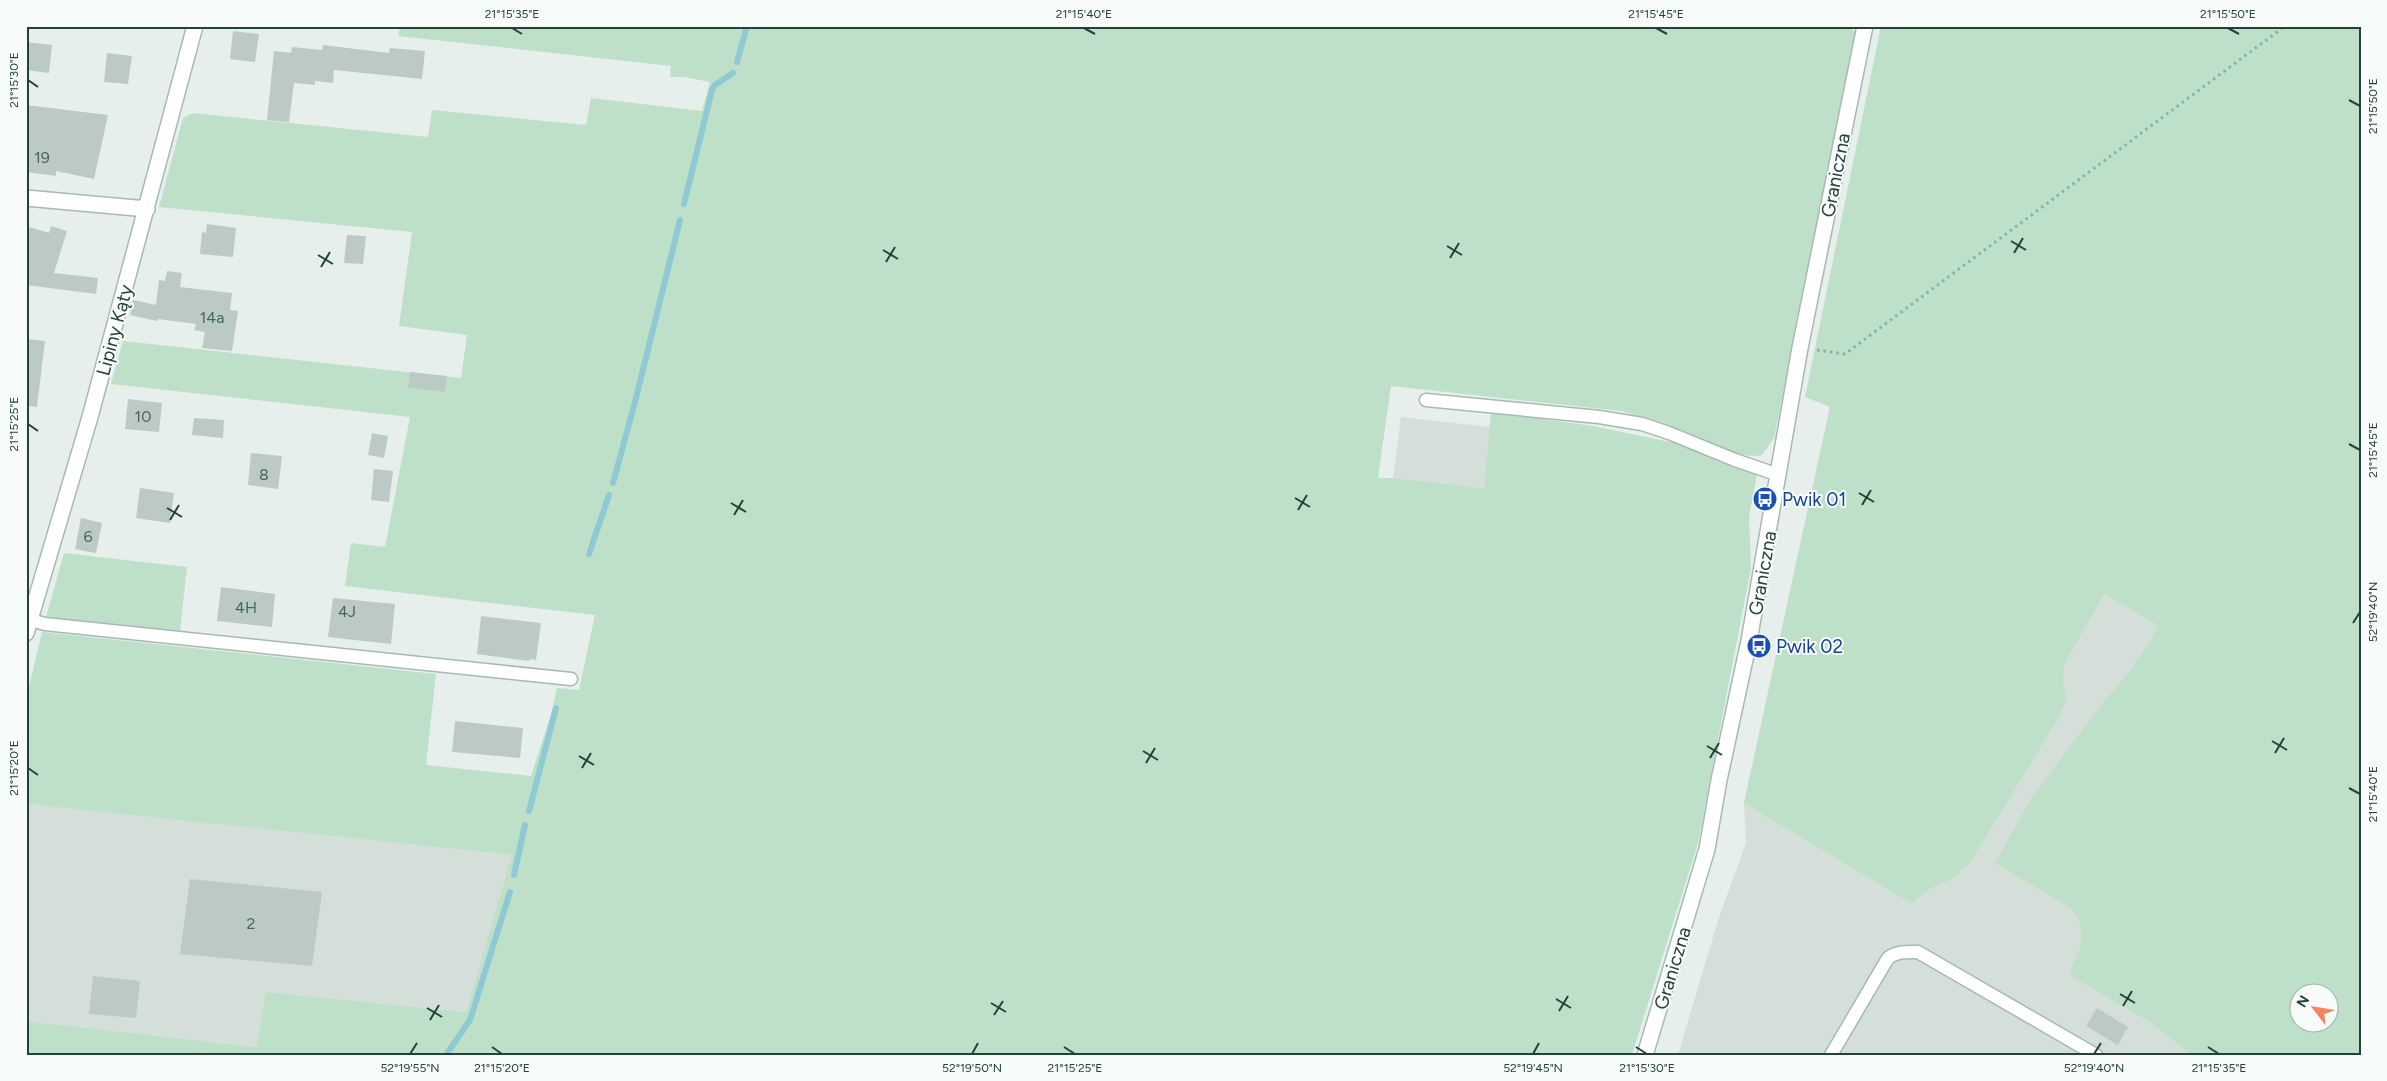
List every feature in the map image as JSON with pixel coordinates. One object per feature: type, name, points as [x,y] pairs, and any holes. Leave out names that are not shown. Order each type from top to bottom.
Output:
[{"type":"street","name":"Graniczna","points":[[1645,1055],[1707,849],[1719,780],[1749,641],[1800,348],[1865,26]]},
{"type":"street","name":"Lipiny Kąty","points":[[28,627],[90,417],[147,209],[192,27]]},
{"type":"street","points":[[26,198],[147,209]]},
{"type":"lane","points":[[1426,400],[1600,417],[1642,424],[1669,432],[1735,460],[1779,475]]},
{"type":"lane","points":[[28,627],[45,624],[572,679]]},
{"type":"lane","points":[[1831,1055],[1888,958],[1896,952],[1918,952],[2096,1055]]},
{"type":"path","points":[[1800,348],[1845,354],[2285,26]]},
{"type":"shaded area","points":[[1830,407],[2361,608],[2302,984],[2290,984],[2290,1034],[2299,1034],[2299,1055],[1678,1055],[1718,920],[1746,843],[1744,803]]},
{"type":"shaded area","points":[[1401,417],[1490,427],[1484,488],[1393,478]]},
{"type":"shaded area","points":[[26,804],[513,855],[466,1012],[266,992],[256,1047],[26,1021]]},
{"type":"green space","points":[[400,26],[1852,26],[1852,30],[1856,31],[1774,438],[1762,455],[1741,455],[1677,428],[1621,411],[1391,386],[1378,478],[1484,488],[1491,412],[1593,426],[1689,446],[1719,462],[1757,474],[1749,517],[1751,568],[1698,843],[1632,1055],[26,1055],[26,1021],[256,1047],[266,992],[466,1012],[512,855],[26,804],[26,699],[42,632],[436,674],[426,765],[531,776],[552,711],[557,688],[579,690],[595,615],[345,586],[351,543],[385,547],[410,417],[111,384],[123,341],[461,378],[467,335],[399,326],[412,232],[159,207],[183,118],[193,113],[428,137],[432,110],[586,125],[591,98],[702,111],[710,82],[684,77],[670,77],[671,66],[398,36]]},
{"type":"green space","points":[[1881,26],[2361,26],[2361,1055],[2192,1055],[2150,1022],[2069,975],[2081,941],[2081,925],[2077,917],[2071,908],[1995,863],[2031,799],[2149,644],[2158,625],[2104,594],[2064,665],[2063,683],[2067,698],[2058,719],[1969,864],[1954,878],[1933,887],[1911,903],[1744,803],[1830,407],[1805,397]]},
{"type":"green space","points":[[64,553],[187,567],[180,631],[46,617]]},
{"type":"building","points":[[233,31],[259,34],[255,62],[230,59]]},
{"type":"building","points":[[26,42],[52,45],[49,73],[26,70]]},
{"type":"building","points":[[323,45],[389,53],[390,48],[425,51],[422,79],[334,70],[333,83],[315,81],[315,85],[294,83],[289,122],[267,120],[274,51],[291,53],[292,47],[322,50]]},
{"type":"building","points":[[107,53],[132,56],[128,84],[104,82]]},
{"type":"building","points":[[26,105],[108,115],[94,179],[56,171],[56,176],[26,172]]},
{"type":"building","points":[[207,224],[236,228],[233,257],[200,254],[202,232],[206,233]]},
{"type":"building","points":[[51,226],[67,231],[54,273],[98,278],[96,294],[26,285],[26,238],[30,227],[49,233]]},
{"type":"building","points":[[347,235],[366,236],[363,264],[344,263]]},
{"type":"building","points":[[167,271],[182,273],[180,287],[232,293],[230,310],[238,311],[232,351],[202,348],[205,332],[194,330],[196,324],[158,319],[157,321],[130,315],[133,300],[156,305],[159,280],[165,281]]},
{"type":"building","points":[[26,339],[45,341],[37,407],[26,406]]},
{"type":"building","points":[[410,372],[447,376],[445,392],[408,388]]},
{"type":"building","points":[[128,399],[162,403],[159,432],[125,429]]},
{"type":"building","points":[[194,418],[224,420],[223,438],[192,435]]},
{"type":"building","points":[[372,433],[388,436],[384,458],[368,455]]},
{"type":"building","points":[[251,453],[282,456],[278,489],[248,485]]},
{"type":"building","points":[[374,469],[393,471],[389,502],[371,500]]},
{"type":"building","points":[[140,488],[174,493],[170,523],[136,518]]},
{"type":"building","points":[[81,518],[102,523],[96,553],[75,549]]},
{"type":"building","points":[[221,587],[275,594],[272,627],[217,621]]},
{"type":"building","points":[[333,598],[395,604],[391,644],[328,637]]},
{"type":"building","points":[[481,616],[541,623],[536,660],[530,659],[529,661],[477,654]]},
{"type":"building","points":[[455,721],[523,728],[520,758],[452,752]]},
{"type":"building","points":[[190,879],[322,892],[312,966],[180,954]]},
{"type":"building","points":[[93,976],[140,981],[136,1018],[89,1014]]},
{"type":"building","points":[[2097,1008],[2128,1027],[2118,1045],[2086,1026]]},
{"type":"waterway","points":[[737,62],[747,26]]},
{"type":"waterway","points":[[684,204],[712,90],[715,85],[733,73]]},
{"type":"waterway","points":[[613,483],[680,220]]},
{"type":"waterway","points":[[589,554],[609,495]]},
{"type":"waterway","points":[[529,811],[556,708]]},
{"type":"waterway","points":[[514,875],[525,825]]},
{"type":"waterway","points":[[446,1055],[470,1020],[510,892]]},
{"type":"place","name":"Pwik 01","points":[[1765,499]]},
{"type":"place","name":"Pwik 02","points":[[1759,646]]}]
